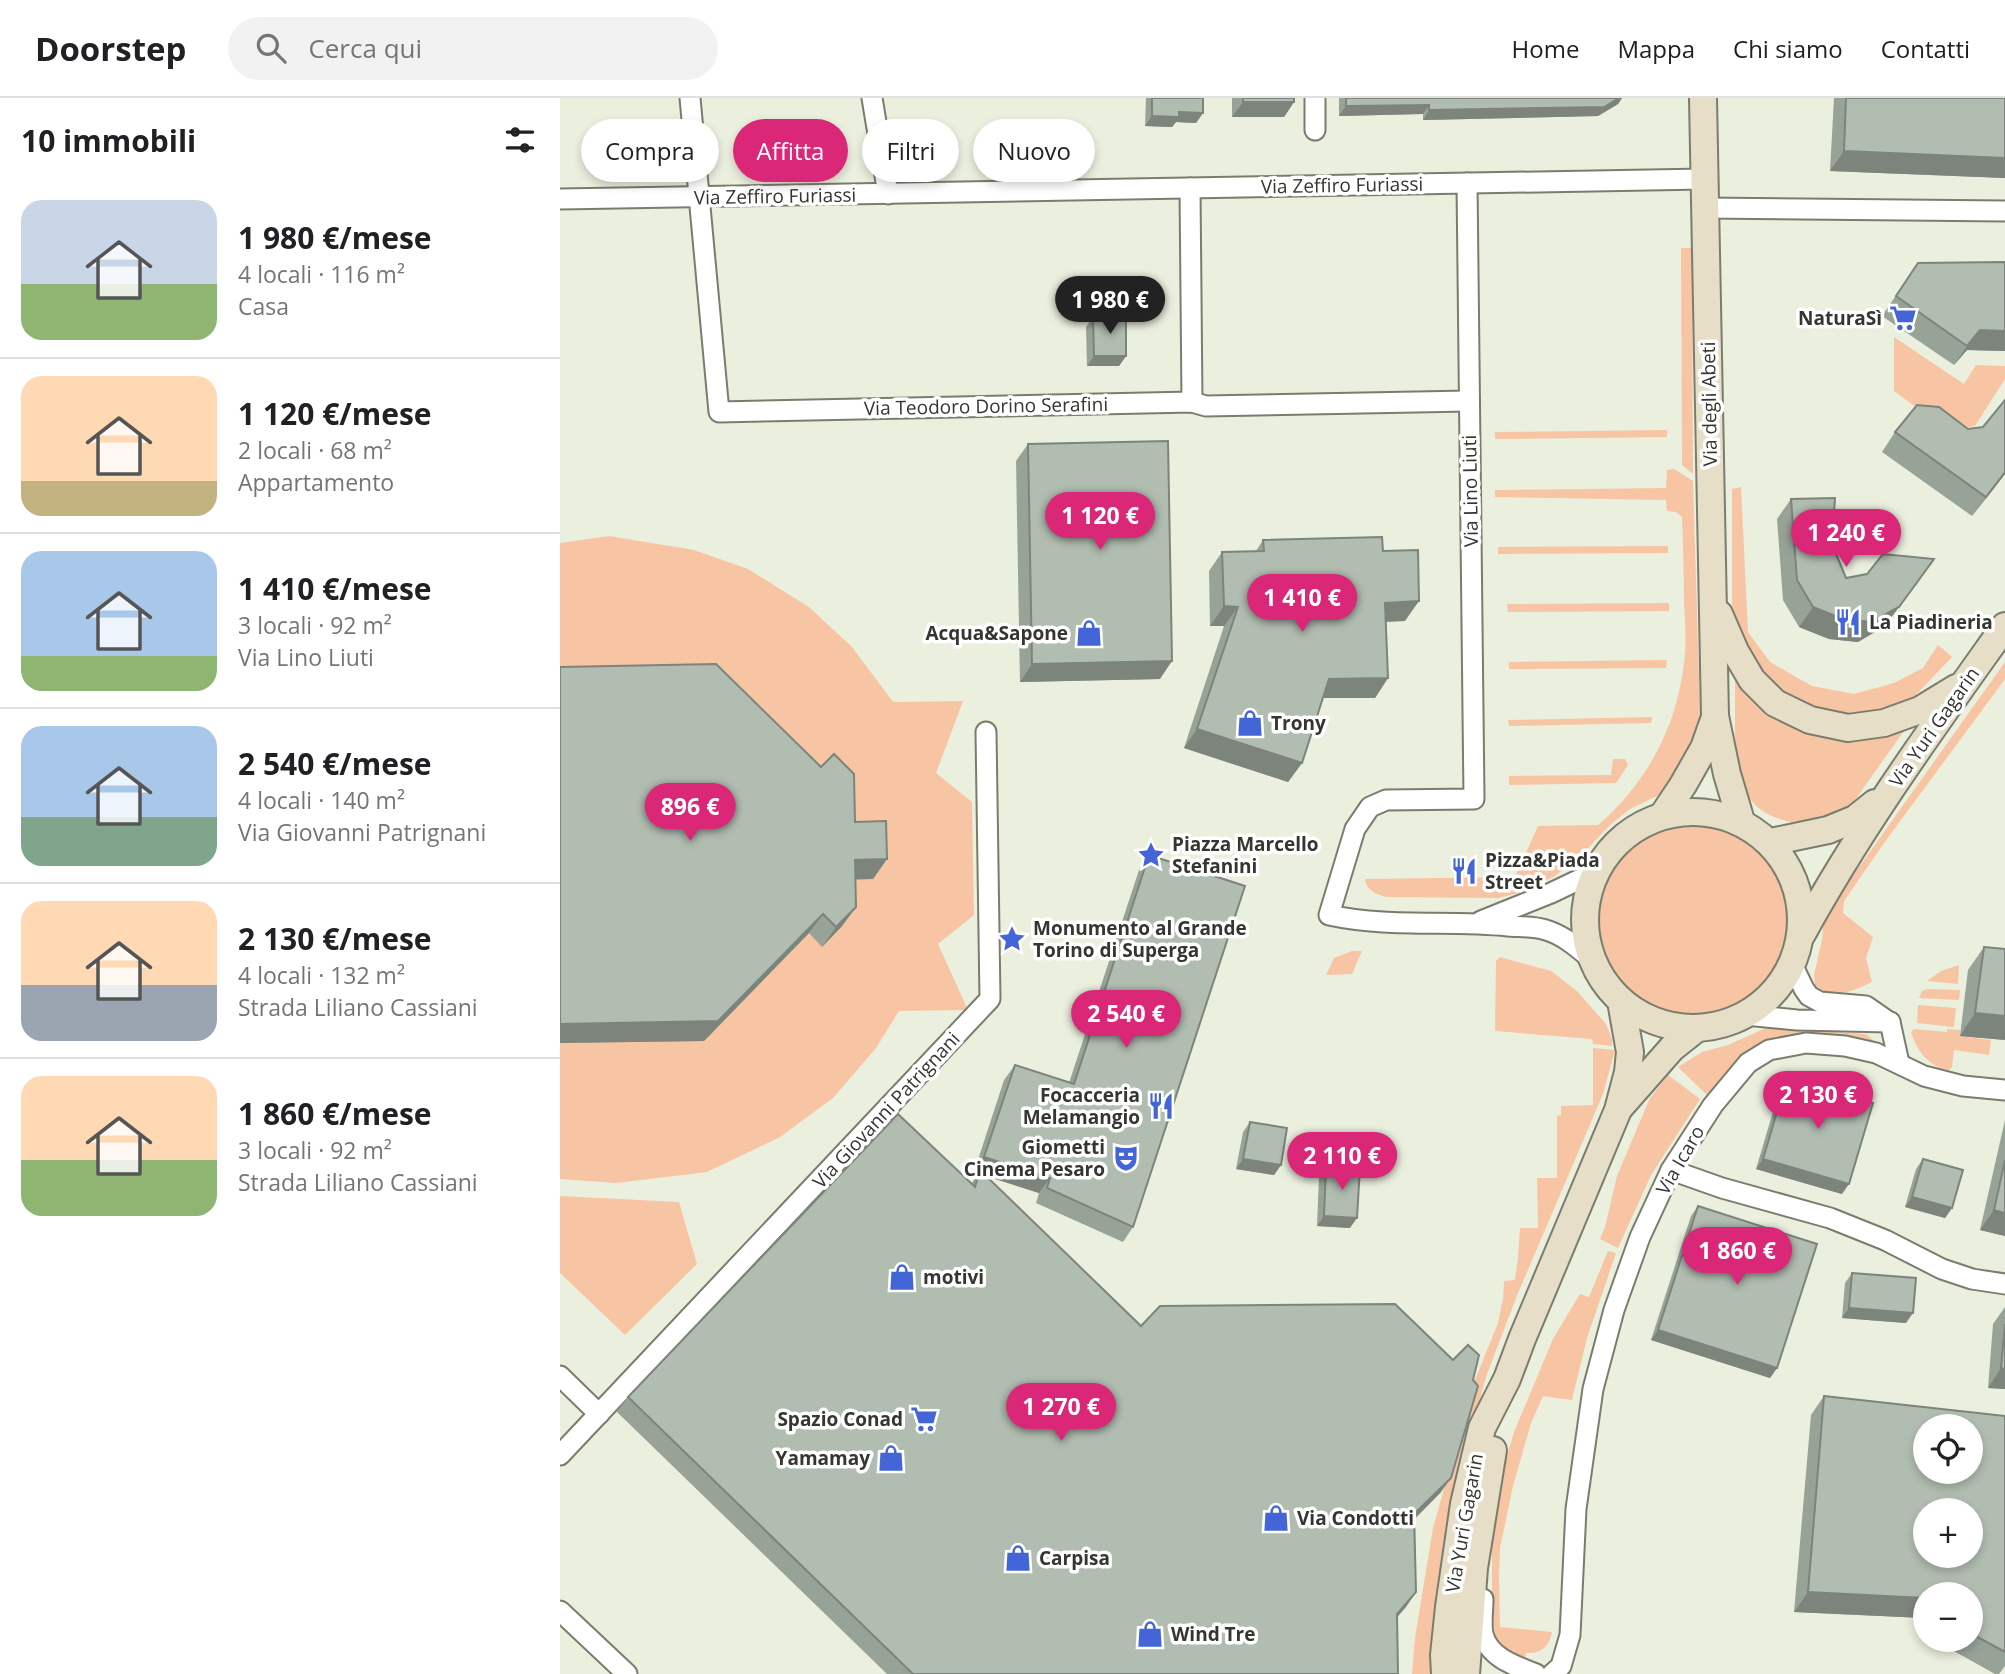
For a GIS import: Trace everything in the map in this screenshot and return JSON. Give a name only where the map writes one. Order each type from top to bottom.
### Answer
[{"type":"main road","name":"Via degli Abeti","points":[[1703,98],[1715,716],[1727,774],[1741,821]]},
{"type":"main road","name":"Via degli Abeti","points":[[1713,600],[1735,650],[1752,680],[1775,703],[1810,720],[1848,728],[1884,723],[1920,710],[1965,683]]},
{"type":"main road","name":"Via Yuri Gagarin","points":[[1801,936],[1801,902],[1791,870],[1771,842],[1741,821],[1716,812],[1689,810],[1663,815],[1636,827],[1612,846],[1595,872],[1586,900],[1585,929],[1591,959],[1604,982],[1621,1002],[1644,1017],[1669,1026],[1696,1029],[1722,1025],[1746,1015],[1765,1001],[1781,984],[1792,964],[1801,936],[1826,889],[1888,794],[2005,626]]},
{"type":"main road","name":"Via degli Abeti","points":[[1663,815],[1704,748],[1715,716]]},
{"type":"main road","name":"Via Yuri Gagarin","points":[[1771,842],[1828,830],[1855,819],[1888,794]]},
{"type":"main road","name":"Via Yuri Gagarin","points":[[1445,1674],[1444,1655],[1449,1607],[1464,1504],[1482,1428],[1507,1379],[1618,1110],[1630,1052],[1621,1002]]},
{"type":"main road","name":"Via Yuri Gagarin","points":[[1618,1110],[1672,1048],[1696,1029]]},
{"type":"main road","name":"Via Yuri Gagarin","points":[[1466,1674],[1474,1568],[1507,1379]]},
{"type":"street","points":[[690,98],[699,197]]},
{"type":"street","points":[[872,98],[888,194]]},
{"type":"street","points":[[1315,98],[1315,130]]},
{"type":"street","name":"Via Zeffiro Furiassi","points":[[560,199],[1704,179]]},
{"type":"street","name":"Via Lino Liuti","points":[[1467,183],[1474,799],[1386,800],[1370,807],[1355,829],[1329,915],[1383,923],[1476,923]]},
{"type":"street","points":[[1190,188],[1192,402]]},
{"type":"street","name":"Via Teodoro Dorino Serafini","points":[[699,197],[719,412],[1192,402],[1206,406],[1469,401]]},
{"type":"street","points":[[1705,208],[2005,211]]},
{"type":"street","name":"Via Giovanni Patrignani","points":[[560,1455],[990,999],[986,732]]},
{"type":"street","points":[[1476,923],[1552,893],[1595,872]]},
{"type":"street","points":[[1476,923],[1545,929],[1566,939],[1591,959]]},
{"type":"street","points":[[1792,964],[1810,996],[1820,1002],[1866,1006],[1890,1023],[1899,1063]]},
{"type":"street","points":[[1746,1015],[1797,1020],[1890,1023]]},
{"type":"street","name":"Via Icaro","points":[[1552,1674],[1561,1666],[1570,1635],[1576,1508],[1593,1389],[1614,1310],[1640,1237],[1671,1170],[1713,1105],[1748,1063],[1769,1050],[1806,1043],[1845,1046],[1876,1053],[1924,1076],[1963,1086],[2005,1090]]},
{"type":"street","points":[[1671,1170],[1721,1188],[1830,1218],[1885,1240],[1942,1269],[1972,1279],[2005,1284]]},
{"type":"street","points":[[560,1377],[598,1414]]},
{"type":"street","name":"Via Yuri Gagarin","points":[[1474,1568],[1483,1578],[1483,1635],[1493,1651],[1504,1661],[1536,1674]]},
{"type":"street","points":[[560,1611],[627,1674]]},
{"type":"shaded area","points":[[1681,248],[1692,248],[1693,474],[1682,465]]},
{"type":"shaded area","points":[[1894,337],[1964,384],[1976,365],[2005,366],[2005,379],[1975,426],[1949,431],[1894,391]]},
{"type":"shaded area","points":[[1667,430],[1667,437],[1495,439],[1495,432]]},
{"type":"shaded area","points":[[1674,469],[1693,481],[1700,710],[1698,736],[1688,759],[1663,793],[1630,809],[1610,825],[1578,859],[1553,877],[1523,892],[1498,898],[1386,897],[1372,891],[1365,879],[1515,877],[1538,826],[1598,825],[1631,791],[1645,772],[1667,731],[1684,663],[1686,633],[1682,517],[1676,512],[1667,511],[1666,500],[1495,497],[1495,490],[1666,488],[1667,470]]},
{"type":"shaded area","points":[[1741,487],[1748,632],[1770,662],[1812,686],[1854,694],[1894,683],[1923,668],[1938,645],[1952,657],[1911,700],[1854,716],[1799,705],[1778,693],[1746,655],[1732,617],[1732,489]]},
{"type":"shaded area","points":[[609,536],[694,550],[748,569],[809,607],[852,647],[893,702],[963,701],[936,773],[972,802],[974,915],[938,944],[968,1010],[899,1011],[876,1048],[833,1098],[780,1137],[707,1172],[616,1183],[560,1179],[560,543]]},
{"type":"shaded area","points":[[1668,546],[1668,553],[1498,554],[1498,547]]},
{"type":"shaded area","points":[[1669,603],[1669,611],[1508,612],[1507,604]]},
{"type":"shaded area","points":[[1667,660],[1666,668],[1509,669],[1509,662]]},
{"type":"shaded area","points":[[2005,662],[2005,679],[1844,901],[1843,913],[1873,937],[1866,958],[1872,982],[1843,993],[1822,990],[1815,985],[1814,975],[1824,919]]},
{"type":"shaded area","points":[[1735,668],[1774,711],[1911,721],[1855,800],[1839,811],[1814,822],[1786,821],[1758,807],[1742,785],[1735,743]]},
{"type":"shaded area","points":[[1652,717],[1651,723],[1509,726],[1508,720]]},
{"type":"shaded area","points":[[1613,759],[1625,759],[1628,765],[1616,783],[1509,785],[1509,776],[1611,775]]},
{"type":"shaded area","points":[[1693,825],[1729,832],[1760,853],[1781,884],[1788,920],[1781,956],[1760,987],[1729,1008],[1693,1015],[1657,1008],[1626,987],[1605,956],[1598,920],[1605,884],[1626,853],[1657,832]]},
{"type":"shaded area","points":[[1352,951],[1362,951],[1352,974],[1326,975],[1334,958]]},
{"type":"shaded area","points":[[1500,957],[1551,971],[1577,991],[1606,1024],[1612,1046],[1593,1044],[1592,1039],[1495,1031],[1496,961]]},
{"type":"shaded area","points":[[1959,965],[1958,984],[1927,981],[1941,971]]},
{"type":"shaded area","points":[[1960,990],[1959,1000],[1919,998],[1922,991]]},
{"type":"shaded area","points":[[1918,1005],[1956,1008],[1954,1027],[1917,1023]]},
{"type":"shaded area","points":[[1766,1028],[1866,1034],[1874,1041],[1795,1036],[1709,1097],[1678,1067],[1702,1052],[1728,1045]]},
{"type":"shaded area","points":[[1914,1029],[1947,1032],[1947,1029],[1960,1030],[1960,1036],[1991,1040],[1989,1055],[1954,1050],[1952,1067],[1949,1070],[1942,1069],[1930,1062],[1920,1051],[1911,1032]]},
{"type":"shaded area","points":[[1593,1048],[1615,1050],[1603,1094],[1516,1298],[1487,1374],[1462,1460],[1434,1674],[1412,1674],[1415,1638],[1433,1528],[1475,1380],[1498,1323],[1504,1281],[1515,1280],[1520,1228],[1538,1228],[1537,1178],[1557,1178],[1557,1116],[1561,1115],[1561,1106],[1593,1105]]},
{"type":"shaded area","points":[[1668,1075],[1700,1099],[1651,1175],[1618,1248],[1600,1239],[1617,1176],[1650,1098]]},
{"type":"shaded area","points":[[560,1196],[679,1202],[697,1264],[625,1335],[560,1273]]},
{"type":"shaded area","points":[[1608,1251],[1616,1253],[1587,1338],[1572,1400],[1543,1396],[1531,1423],[1513,1486],[1500,1548],[1500,1627],[1552,1632],[1546,1646],[1540,1651],[1526,1653],[1525,1660],[1506,1653],[1495,1635],[1492,1600],[1492,1508],[1514,1432],[1553,1339],[1580,1294],[1589,1297]]},
{"type":"building","points":[[1152,98],[1203,98],[1203,113],[1179,112],[1179,117],[1152,116]]},
{"type":"building","points":[[1243,98],[1294,98],[1294,102],[1243,102]]},
{"type":"building","points":[[1346,98],[1619,98],[1604,107],[1429,110],[1429,105],[1346,106]]},
{"type":"building","points":[[1846,98],[2005,98],[2005,158],[1844,151]]},
{"type":"building","points":[[2005,262],[2005,331],[1980,330],[1967,346],[1896,296],[1918,263]]},
{"type":"building","points":[[1126,316],[1126,356],[1094,356],[1093,317]]},
{"type":"building","points":[[2005,400],[2005,472],[1986,497],[1895,432],[1917,405],[1939,407],[1968,429],[1983,427]]},
{"type":"building","points":[[1168,441],[1172,661],[1032,664],[1028,444]]},
{"type":"building","points":[[1835,498],[1832,544],[1846,578],[1867,574],[1883,554],[1934,559],[1899,607],[1871,622],[1843,619],[1813,607],[1797,580],[1791,499]]},
{"type":"building","points":[[1382,537],[1383,551],[1418,550],[1419,601],[1385,603],[1388,678],[1329,679],[1302,763],[1197,729],[1238,607],[1224,606],[1222,552],[1264,551],[1263,540]]},
{"type":"building","points":[[716,664],[821,767],[834,754],[854,774],[855,822],[886,821],[887,859],[855,860],[856,907],[836,927],[823,914],[718,1021],[560,1024],[560,667]]},
{"type":"building","points":[[1149,855],[1245,886],[1133,1227],[1047,1188],[1050,1178],[984,1157],[1015,1065],[1074,1084]]},
{"type":"building","points":[[1984,947],[2005,949],[2005,1016],[1975,1013]]},
{"type":"building","points":[[1787,1078],[1873,1103],[1849,1184],[1763,1159]]},
{"type":"building","points":[[898,1114],[975,1187],[980,1170],[1141,1326],[1160,1306],[1395,1304],[1453,1360],[1468,1345],[1479,1355],[1473,1380],[1478,1386],[1451,1478],[1414,1514],[1416,1592],[1397,1614],[1398,1674],[913,1674],[628,1397]]},
{"type":"building","points":[[1250,1122],[1287,1128],[1281,1165],[1243,1159]]},
{"type":"building","points":[[1923,1159],[1963,1170],[1952,1208],[1912,1197]]},
{"type":"building","points":[[2005,1160],[2005,1213],[1994,1210]]},
{"type":"building","points":[[1326,1166],[1360,1167],[1357,1218],[1324,1216]]},
{"type":"building","points":[[1698,1206],[1817,1244],[1777,1368],[1658,1330]]},
{"type":"building","points":[[1852,1273],[1916,1278],[1913,1313],[1849,1308]]},
{"type":"building","points":[[2005,1324],[2005,1369],[2001,1368]]},
{"type":"building","points":[[1824,1396],[2005,1416],[2005,1652],[1983,1640],[1983,1582],[1913,1582],[1913,1597],[1808,1592]]},
{"type":"place","name":"NaturaSì","points":[[1903,318]]},
{"type":"place","name":"La Piadineria","points":[[1848,622]]},
{"type":"place","name":"Acqua&Sapone","points":[[1089,633]]},
{"type":"place","name":"Trony","points":[[1250,723]]},
{"type":"place","name":"Piazza Marcello Stefanini","points":[[1151,855]]},
{"type":"place","name":"Pizza&Piada Street","points":[[1464,871]]},
{"type":"place","name":"Monumento al Grande Torino di Superga","points":[[1012,939]]},
{"type":"place","name":"Focacceria Melamangio","points":[[1161,1106]]},
{"type":"place","name":"Giometti Cinema Pesaro","points":[[1126,1158]]},
{"type":"place","name":"motivi","points":[[902,1277]]},
{"type":"place","name":"Spazio Conad","points":[[924,1419]]},
{"type":"place","name":"Yamamay","points":[[891,1458]]},
{"type":"place","name":"Via Condotti","points":[[1276,1518]]},
{"type":"place","name":"Carpisa","points":[[1018,1558]]},
{"type":"place","name":"Wind Tre","points":[[1150,1634]]}]
